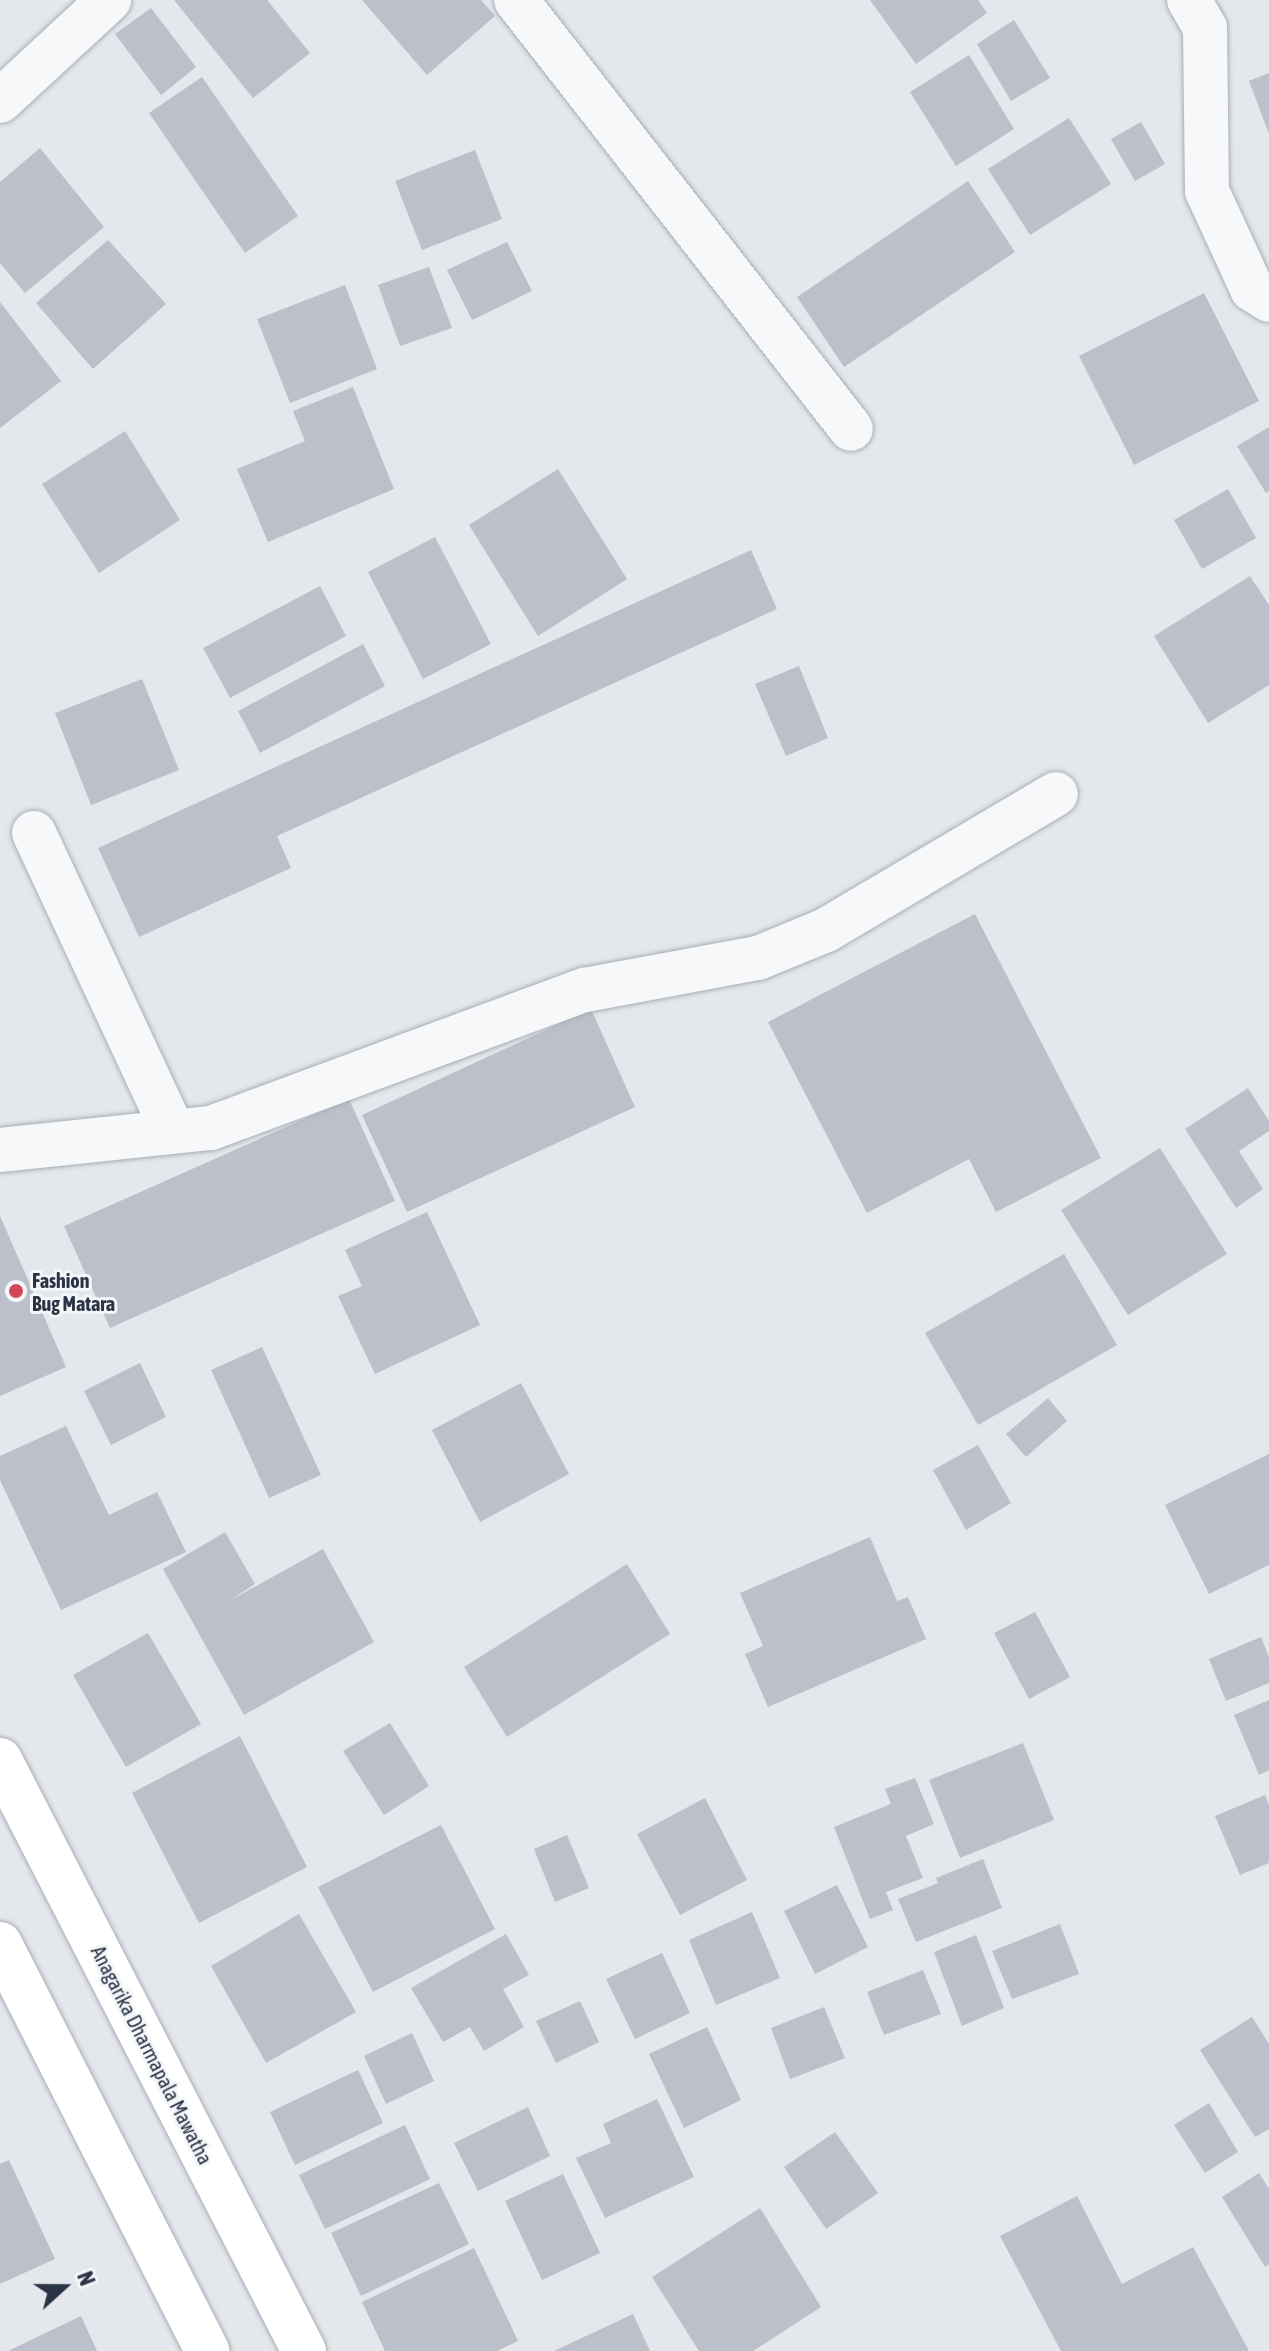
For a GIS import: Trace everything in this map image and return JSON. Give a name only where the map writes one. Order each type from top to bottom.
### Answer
[{"type":"highway","name":"Anagarika Dharmapala Mawatha","points":[[0,1760],[304,2351]]},
{"type":"highway","points":[[0,1944],[207,2351]]},
{"type":"street","points":[[0,101],[109,0]]},
{"type":"street","points":[[516,0],[851,429]]},
{"type":"street","points":[[1189,0],[1205,28],[1207,191],[1252,289],[1269,300]]},
{"type":"street","points":[[0,1150],[211,1128],[585,990],[758,958],[826,930],[1056,794]]},
{"type":"street","points":[[34,833],[173,1131]]},
{"type":"building","points":[[174,0],[267,0],[310,53],[253,98]]},
{"type":"building","points":[[362,0],[481,0],[495,16],[427,75]]},
{"type":"building","points":[[870,0],[978,0],[987,13],[916,64]]},
{"type":"building","points":[[151,8],[196,67],[161,95],[115,34]]},
{"type":"building","points":[[1014,20],[1050,78],[1011,101],[977,44]]},
{"type":"building","points":[[969,55],[1014,129],[956,166],[910,92]]},
{"type":"building","points":[[1269,73],[1269,134],[1249,81]]},
{"type":"building","points":[[202,77],[298,216],[245,253],[149,113]]},
{"type":"building","points":[[1069,118],[1111,184],[1030,235],[988,169]]},
{"type":"building","points":[[1141,122],[1165,164],[1135,181],[1111,139]]},
{"type":"building","points":[[40,148],[104,227],[25,293],[0,263],[0,182]]},
{"type":"building","points":[[475,150],[502,219],[422,250],[395,181]]},
{"type":"building","points":[[968,181],[1015,252],[844,367],[797,297]]},
{"type":"building","points":[[108,240],[166,304],[93,369],[36,303]]},
{"type":"building","points":[[507,242],[532,291],[472,320],[447,270]]},
{"type":"building","points":[[429,267],[452,328],[400,346],[378,285]]},
{"type":"building","points":[[345,285],[377,369],[290,403],[257,319]]},
{"type":"building","points":[[1204,293],[1259,401],[1134,465],[1079,356]]},
{"type":"building","points":[[0,302],[61,381],[0,428]]},
{"type":"building","points":[[353,387],[394,489],[268,542],[237,469],[305,441],[293,411]]},
{"type":"building","points":[[1269,427],[1269,491],[1266,493],[1237,446]]},
{"type":"building","points":[[125,431],[180,520],[99,573],[42,484]]},
{"type":"building","points":[[558,469],[627,579],[538,636],[469,525]]},
{"type":"building","points":[[1228,489],[1256,538],[1202,569],[1174,520]]},
{"type":"building","points":[[435,537],[491,644],[423,679],[368,572]]},
{"type":"building","points":[[751,550],[777,609],[277,836],[291,868],[139,937],[98,848]]},
{"type":"building","points":[[1250,576],[1269,605],[1269,685],[1208,723],[1154,636]]},
{"type":"building","points":[[320,586],[346,636],[230,698],[203,648]]},
{"type":"building","points":[[363,644],[385,686],[260,753],[238,711]]},
{"type":"building","points":[[799,666],[828,738],[786,756],[755,684]]},
{"type":"building","points":[[142,679],[179,770],[91,805],[55,713]]},
{"type":"building","points":[[975,914],[1101,1158],[996,1212],[969,1159],[867,1213],[768,1022]]},
{"type":"building","points":[[591,1009],[635,1107],[407,1212],[362,1115]]},
{"type":"building","points":[[1248,1088],[1269,1121],[1269,1131],[1239,1151],[1263,1189],[1236,1208],[1185,1129]]},
{"type":"building","points":[[349,1099],[395,1201],[110,1328],[64,1226]]},
{"type":"building","points":[[1160,1148],[1227,1254],[1128,1315],[1061,1210]]},
{"type":"building","points":[[427,1212],[480,1325],[375,1374],[338,1296],[362,1286],[345,1250]]},
{"type":"building","name":"Fashion Bug Matara","points":[[0,1216],[66,1367],[0,1396]]},
{"type":"building","points":[[1064,1254],[1117,1345],[978,1425],[925,1333]]},
{"type":"building","points":[[262,1347],[321,1475],[269,1498],[211,1370]]},
{"type":"building","points":[[140,1363],[166,1417],[111,1445],[84,1391]]},
{"type":"building","points":[[521,1383],[569,1474],[480,1522],[432,1430]]},
{"type":"building","points":[[1048,1398],[1067,1421],[1026,1457],[1006,1434]]},
{"type":"building","points":[[66,1426],[109,1515],[157,1492],[186,1552],[61,1610],[0,1480],[0,1456]]},
{"type":"building","points":[[978,1445],[1011,1503],[966,1530],[933,1470]]},
{"type":"building","points":[[1269,1454],[1269,1565],[1209,1594],[1165,1505]]},
{"type":"building","points":[[225,1532],[255,1584],[229,1601],[323,1549],[374,1642],[244,1715],[163,1569]]},
{"type":"building","points":[[870,1537],[897,1601],[908,1597],[926,1639],[768,1707],[745,1654],[763,1646],[740,1593]]},
{"type":"building","points":[[627,1564],[670,1634],[507,1737],[464,1667]]},
{"type":"building","points":[[1035,1612],[1070,1677],[1029,1699],[994,1633]]},
{"type":"building","points":[[148,1633],[201,1724],[126,1767],[73,1675]]},
{"type":"building","points":[[1261,1637],[1269,1657],[1269,1683],[1226,1701],[1209,1659]]},
{"type":"building","points":[[1269,1700],[1269,1770],[1259,1775],[1234,1715]]},
{"type":"building","points":[[390,1723],[429,1786],[384,1815],[343,1751]]},
{"type":"building","points":[[240,1736],[307,1867],[199,1923],[132,1793]]},
{"type":"building","points":[[1023,1743],[1054,1820],[960,1858],[929,1780]]},
{"type":"building","points":[[915,1778],[934,1824],[906,1836],[923,1878],[886,1892],[893,1910],[870,1919],[834,1827],[891,1804],[885,1789]]},
{"type":"building","points":[[1265,1795],[1269,1805],[1269,1863],[1240,1875],[1215,1816]]},
{"type":"building","points":[[705,1798],[747,1880],[680,1915],[637,1834]]},
{"type":"building","points":[[441,1825],[495,1929],[373,1992],[318,1887]]},
{"type":"building","points":[[567,1835],[589,1888],[555,1902],[534,1849]]},
{"type":"building","points":[[983,1859],[1002,1908],[916,1942],[898,1899],[938,1883],[936,1878]]},
{"type":"building","points":[[837,1885],[868,1947],[815,1974],[784,1911]]},
{"type":"building","points":[[752,1912],[780,1978],[716,2005],[689,1940]]},
{"type":"building","points":[[299,1914],[356,2012],[266,2063],[211,1966]]},
{"type":"building","points":[[1060,1924],[1079,1974],[1012,1999],[992,1951]]},
{"type":"building","points":[[506,1934],[529,1975],[503,1989],[524,2027],[484,2051],[470,2027],[443,2042],[411,1988]]},
{"type":"building","points":[[976,1935],[1004,2008],[962,2026],[934,1952]]},
{"type":"building","points":[[662,1953],[690,2013],[635,2039],[606,1979]]},
{"type":"building","points":[[923,1970],[941,2014],[884,2035],[867,1992]]},
{"type":"building","points":[[580,2001],[599,2042],[556,2063],[536,2021]]},
{"type":"building","points":[[824,2007],[845,2058],[790,2079],[771,2028]]},
{"type":"building","points":[[1252,2017],[1269,2044],[1269,2129],[1255,2137],[1200,2050]]},
{"type":"building","points":[[707,2027],[741,2100],[684,2128],[649,2054]]},
{"type":"building","points":[[412,2033],[434,2081],[386,2104],[364,2056]]},
{"type":"building","points":[[358,2070],[383,2123],[295,2165],[270,2112]]},
{"type":"building","points":[[657,2099],[694,2177],[605,2218],[576,2158],[611,2143],[603,2124]]},
{"type":"building","points":[[1209,2103],[1238,2152],[1205,2173],[1174,2125]]},
{"type":"building","points":[[528,2107],[550,2156],[478,2191],[454,2143]]},
{"type":"building","points":[[405,2125],[430,2179],[325,2229],[299,2175]]},
{"type":"building","points":[[835,2132],[878,2193],[826,2229],[784,2167]]},
{"type":"building","points":[[9,2160],[55,2259],[0,2284],[0,2164]]},
{"type":"building","points":[[1259,2173],[1269,2189],[1269,2264],[1265,2267],[1222,2197]]},
{"type":"building","points":[[563,2174],[600,2253],[542,2280],[505,2201]]},
{"type":"building","points":[[439,2183],[469,2244],[361,2296],[331,2233]]},
{"type":"building","points":[[1077,2196],[1122,2284],[1193,2247],[1249,2351],[1061,2351],[1000,2236]]},
{"type":"building","points":[[760,2208],[821,2307],[753,2351],[699,2351],[652,2277]]},
{"type":"building","points":[[474,2248],[518,2341],[497,2351],[385,2351],[362,2302]]},
{"type":"building","points":[[633,2314],[650,2351],[554,2351]]},
{"type":"building","points":[[81,2316],[97,2351],[8,2351]]},
{"type":"place","name":"Fashion Bug Matara","points":[[16,1291]]}]
